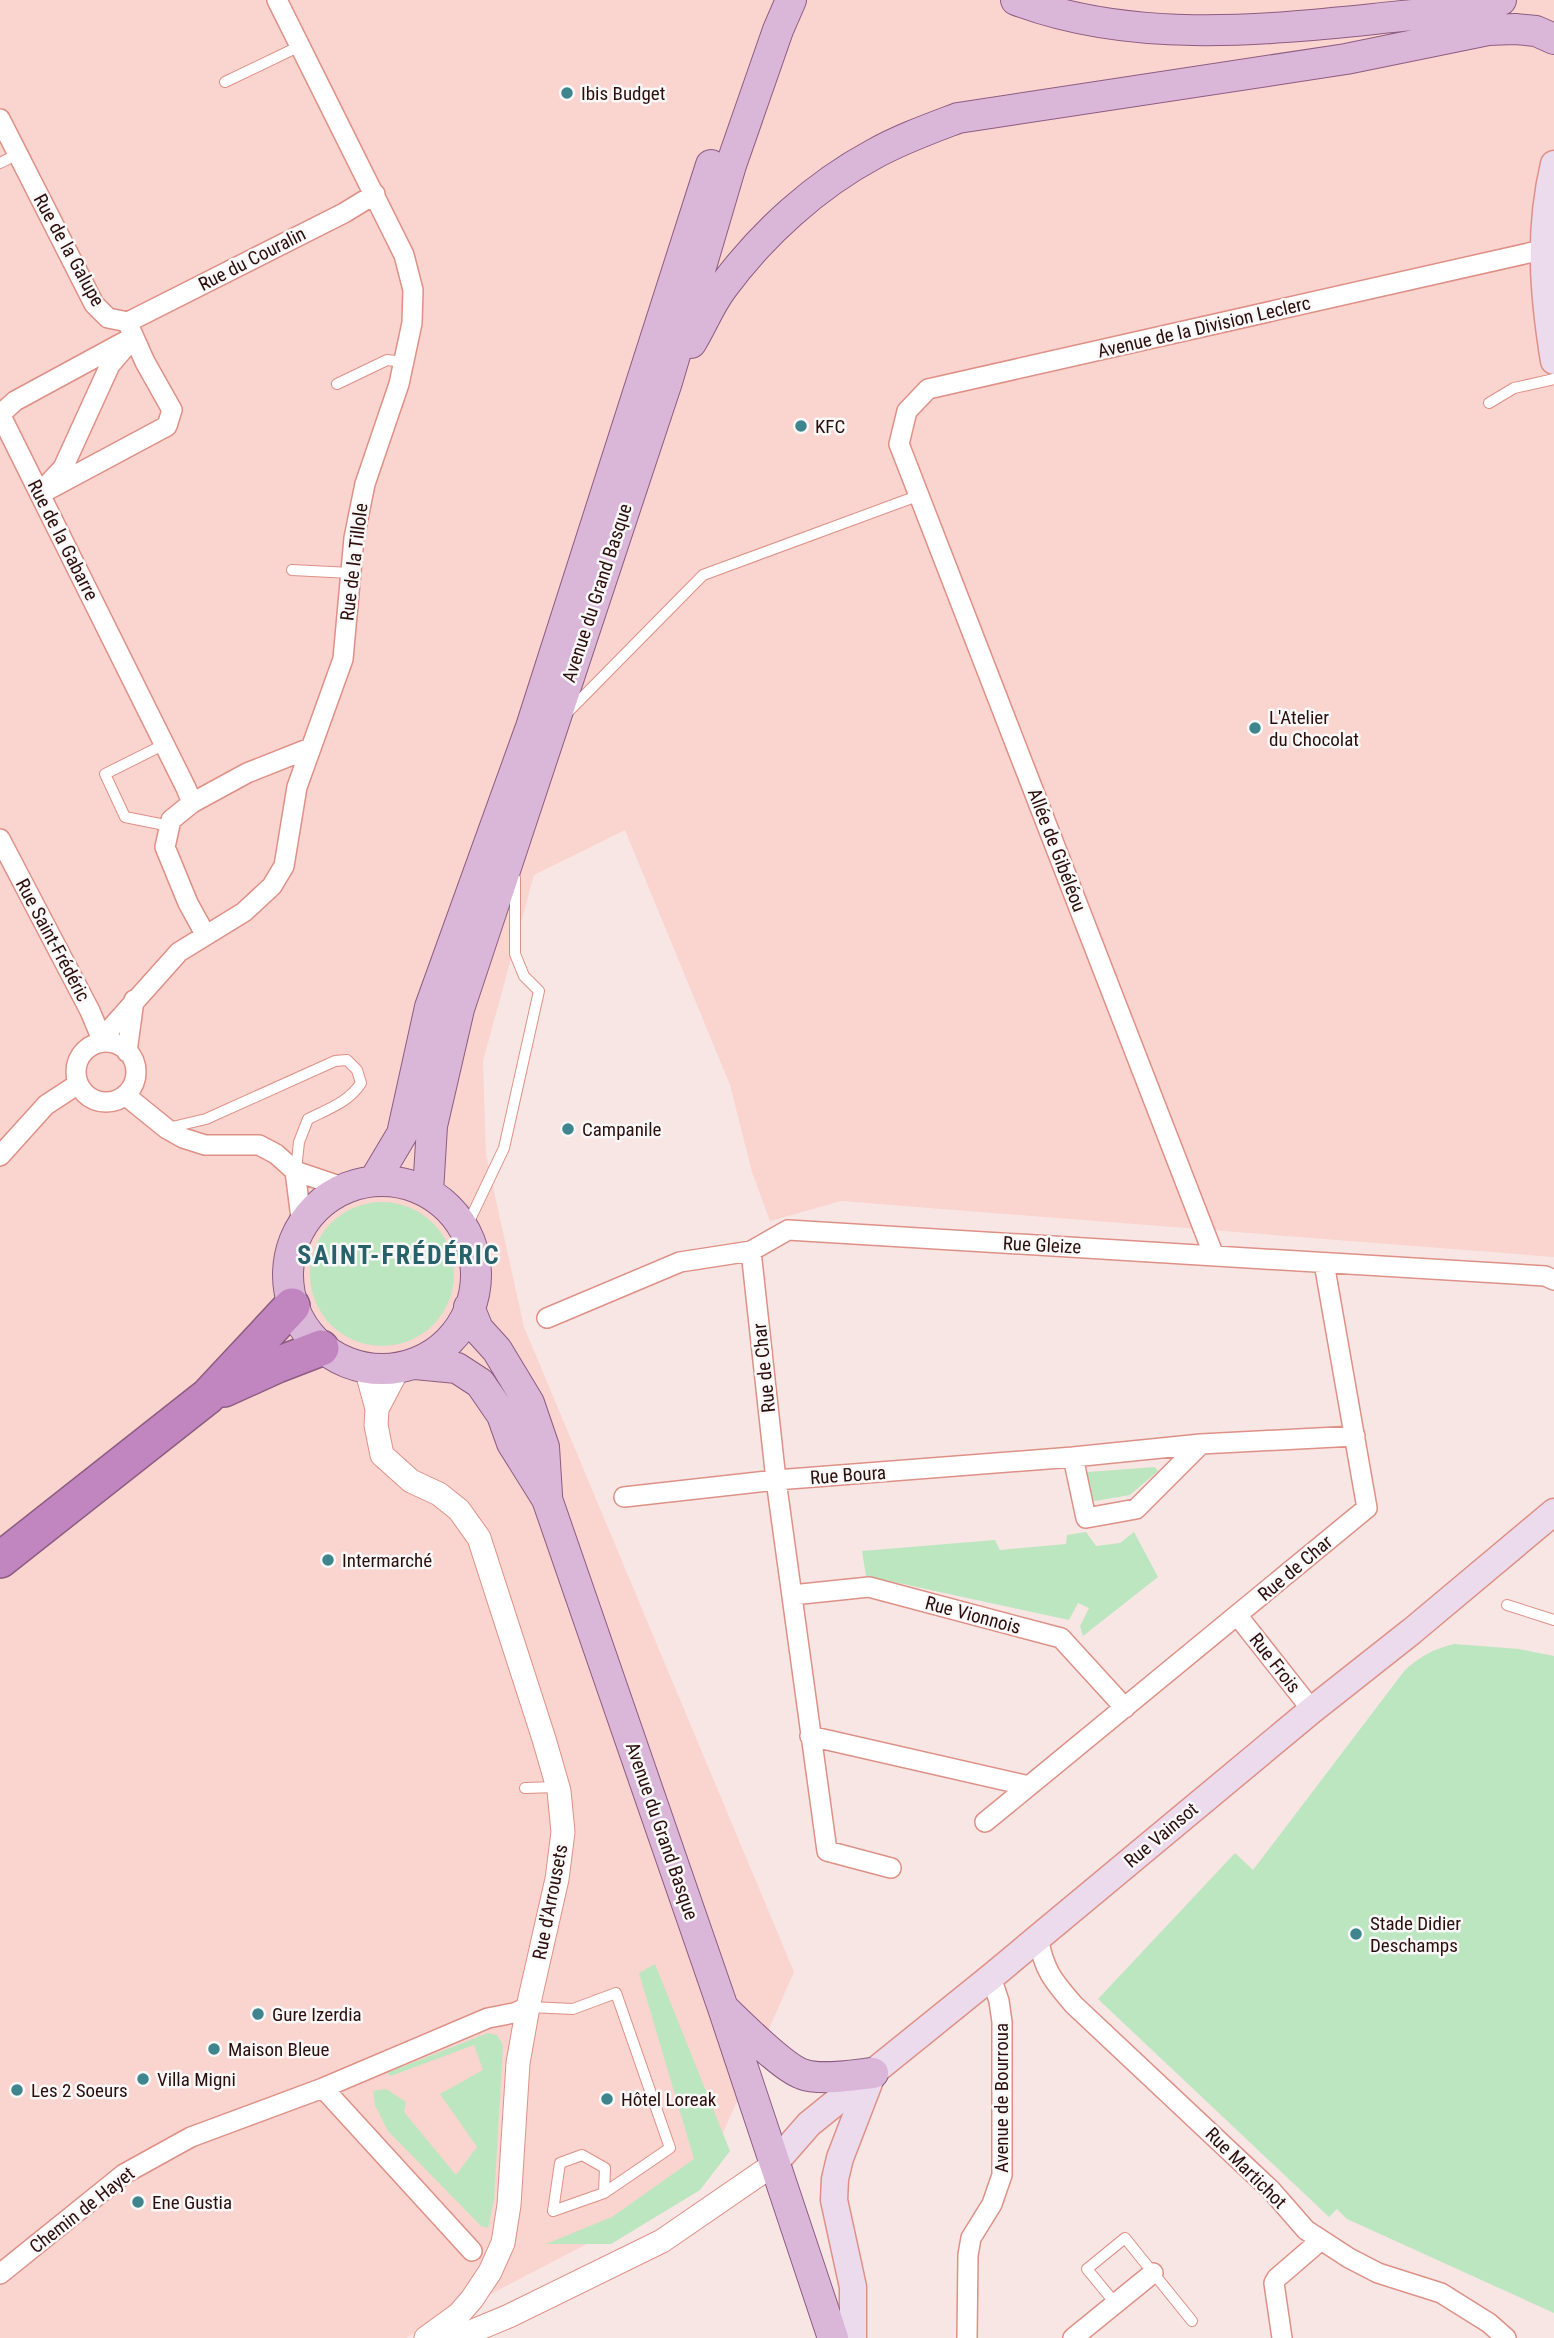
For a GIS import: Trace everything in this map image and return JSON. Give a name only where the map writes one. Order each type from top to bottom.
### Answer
[{"type":"highway","points":[[0,1560],[208,1396],[292,1306]]},
{"type":"highway","points":[[208,1396],[321,1348]]},
{"type":"highway","points":[[0,1544],[75,1499]]},
{"type":"main road","name":"Avenue du Grand Basque","points":[[374,1181],[402,1134],[430,1007],[531,727],[700,197],[770,0]]},
{"type":"main road","name":"Avenue du Grand Basque","points":[[428,1192],[432,1126],[459,1009],[667,382],[732,165],[778,30],[791,0]]},
{"type":"main road","points":[[1016,0],[1050,13],[1103,22],[1202,29],[1316,25],[1414,15],[1500,0]]},
{"type":"main road","points":[[1307,65],[1325,47],[1323,36],[1316,25]]},
{"type":"main road","points":[[1284,27],[1277,44],[1282,58],[1307,65]]},
{"type":"main road","points":[[667,382],[722,289],[758,246],[793,211],[872,154],[913,135],[957,118],[1307,65],[1488,30],[1536,31],[1554,39]]},
{"type":"main road","points":[[1554,164],[1542,250],[1554,361]]},
{"type":"main road","points":[[374,1181],[393,1181],[428,1192],[451,1211],[464,1230],[476,1265],[474,1295],[460,1327],[443,1348],[407,1365],[366,1368],[342,1361],[321,1348],[304,1329],[292,1306],[287,1279],[291,1251],[302,1226],[320,1204],[345,1188],[374,1181]]},
{"type":"main road","name":"Avenue du Grand Basque","points":[[469,1307],[478,1329],[497,1350],[528,1403],[544,1447],[547,1499]]},
{"type":"main road","name":"Avenue du Grand Basque","points":[[407,1365],[457,1368],[480,1383],[502,1415],[512,1443],[547,1499],[723,2008],[833,2338]]},
{"type":"main road","name":"Rue Vainsot","points":[[774,2164],[810,2124],[1554,1512]]},
{"type":"main road","points":[[723,2008],[785,2064],[803,2075],[873,2073],[840,2158],[835,2179],[834,2200],[853,2287],[853,2338]]},
{"type":"street","name":"Rue de la Tillole","points":[[105,1042],[111,1028],[134,1000],[179,952],[244,912],[272,886],[284,866],[297,787],[343,659],[354,538],[365,484],[399,384],[412,323],[413,290],[404,256],[277,0]]},
{"type":"street","name":"Rue de la Galupe","points":[[0,119],[94,304],[108,318],[131,329]]},
{"type":"street","name":"Rue du Couralin","points":[[131,329],[375,194]]},
{"type":"street","name":"Avenue de la Division Leclerc","points":[[899,444],[908,411],[928,389],[1542,250]]},
{"type":"street","points":[[40,494],[167,426],[172,410],[131,329]]},
{"type":"street","points":[[40,494],[63,468],[110,365],[131,329]]},
{"type":"street","name":"Rue de la Gabarre","points":[[131,329],[15,401],[3,412],[2,418],[192,803]]},
{"type":"street","name":"Allée de Gibéléou","points":[[899,444],[1214,1256]]},
{"type":"street","points":[[205,934],[188,903],[165,847],[171,820],[192,803],[247,773],[310,748]]},
{"type":"street","name":"Rue Saint-Frédéric","points":[[0,839],[105,1042]]},
{"type":"street","points":[[127,1052],[134,1000]]},
{"type":"street","points":[[105,1042],[114,1043],[127,1052],[135,1069],[131,1088],[125,1095],[117,1100],[99,1101],[83,1092],[76,1073],[77,1062],[83,1052],[92,1045],[105,1042]]},
{"type":"street","points":[[0,1156],[46,1105],[78,1084]]},
{"type":"street","points":[[125,1095],[167,1129],[184,1138],[205,1145],[259,1145],[276,1154],[295,1171],[345,1188]]},
{"type":"street","points":[[295,1171],[302,1226]]},
{"type":"street","name":"Rue Gleize","points":[[547,1318],[680,1262],[751,1251],[788,1230],[1545,1276],[1554,1280]]},
{"type":"street","name":"Rue de Char","points":[[751,1251],[776,1480],[827,1851],[891,1868]]},
{"type":"street","name":"Rue de Char","points":[[985,1822],[1367,1508],[1324,1263]]},
{"type":"street","points":[[377,1409],[407,1365]]},
{"type":"street","name":"Rue d'Arrousets","points":[[366,1368],[377,1409],[376,1425],[382,1455],[411,1481],[439,1494],[460,1510],[479,1538],[558,1787],[563,1832],[557,1879],[518,2063],[509,2205],[503,2243],[463,2328]]},
{"type":"street","name":"Rue Boura","points":[[624,1497],[776,1480],[1073,1457],[1201,1444],[1355,1436]]},
{"type":"street","points":[[1073,1457],[1086,1518],[1136,1509],[1201,1444]]},
{"type":"street","name":"Rue Vionnois","points":[[792,1595],[869,1587],[1061,1638],[1125,1708]]},
{"type":"street","name":"Rue Frois","points":[[1237,1615],[1312,1710]]},
{"type":"street","points":[[810,1735],[1029,1786]]},
{"type":"street","name":"Rue Martichot","points":[[1038,1937],[1042,1961],[1047,1971],[1074,2005],[1271,2190],[1306,2230],[1349,2259],[1378,2273],[1441,2292],[1489,2323],[1506,2338]]},
{"type":"street","name":"Avenue de Bourroua","points":[[967,2338],[968,2255],[971,2238],[992,2204],[1002,2175],[1002,2022],[992,1977]]},
{"type":"street","name":"Chemin de Hayet","points":[[0,2274],[124,2174],[191,2137],[323,2088],[488,2018],[528,2007]]},
{"type":"street","points":[[323,2088],[472,2251]]},
{"type":"street","name":"Rue d'Arrousets","points":[[426,2338],[463,2328],[662,2241],[774,2164]]},
{"type":"street","points":[[1282,2338],[1276,2278],[1321,2240]]},
{"type":"street","points":[[1073,2338],[1153,2273]]},
{"type":"lane","points":[[225,82],[300,46]]},
{"type":"lane","points":[[0,163],[18,154]]},
{"type":"lane","points":[[337,384],[387,360],[404,362]]},
{"type":"lane","points":[[1489,403],[1514,388],[1554,379]]},
{"type":"lane","points":[[552,728],[704,575],[920,495]]},
{"type":"lane","points":[[292,570],[351,573]]},
{"type":"lane","points":[[164,744],[105,774],[125,817],[170,826]]},
{"type":"lane","points":[[464,1230],[504,1149],[540,990],[524,976],[515,954],[516,837]]},
{"type":"lane","points":[[167,1129],[206,1119],[334,1061],[347,1060],[357,1070],[361,1083],[346,1100],[308,1119],[299,1142],[295,1171]]},
{"type":"lane","points":[[1507,1605],[1554,1620]]},
{"type":"lane","points":[[525,1788],[558,1787]]},
{"type":"lane","points":[[528,2007],[573,2009],[616,1993],[670,2148],[604,2193],[553,2211],[560,2163],[582,2155],[605,2168],[604,2193]]},
{"type":"lane","points":[[1115,2303],[1087,2269],[1125,2238],[1192,2321]]},
{"type":"shaded area","points":[[0,0],[1554,0],[1554,1257],[841,1201],[770,1221],[752,1172],[730,1085],[625,830],[534,875],[483,1061],[486,1155],[524,1327],[794,1972],[700,2185],[406,2338],[0,2338]]},
{"type":"green space","points":[[382,1202],[410,1207],[433,1223],[449,1246],[454,1274],[449,1302],[433,1325],[410,1341],[382,1346],[354,1341],[331,1325],[315,1302],[310,1274],[315,1246],[331,1223],[354,1207]]},
{"type":"green space","points":[[1155,1467],[1158,1471],[1130,1495],[1095,1501],[1091,1499],[1088,1472]]},
{"type":"green space","points":[[1086,1532],[1096,1546],[1120,1543],[1134,1532],[1158,1577],[1083,1636],[1080,1626],[1089,1608],[1078,1603],[1069,1620],[866,1576],[862,1551],[995,1540],[1000,1550],[1066,1544],[1067,1535]]},
{"type":"green space","name":"Stade Didier Deschamps","points":[[1454,1644],[1519,1649],[1554,1656],[1554,2313],[1347,2219],[1337,2209],[1329,2217],[1098,1999],[1235,1853],[1253,1870],[1405,1670],[1428,1654]]},
{"type":"green space","points":[[655,1964],[730,2151],[700,2190],[611,2244],[546,2244],[612,2217],[694,2159],[639,1973]]},
{"type":"green space","points":[[488,2033],[497,2035],[503,2045],[494,2200],[488,2228],[481,2226],[388,2131],[375,2105],[373,2091],[386,2089],[406,2102],[404,2112],[456,2175],[477,2147],[440,2094],[483,2070],[474,2045],[391,2076],[386,2073]]},
{"type":"place","name":"Ibis Budget","points":[[567,93]]},
{"type":"place","name":"KFC","points":[[801,426]]},
{"type":"place","name":"L'Atelier du Chocolat","points":[[1255,728]]},
{"type":"place","name":"Campanile","points":[[568,1129]]},
{"type":"place","name":"Intermarché","points":[[328,1560]]},
{"type":"place","name":"Stade Didier Deschamps","points":[[1356,1934]]},
{"type":"place","name":"Gure Izerdia","points":[[258,2014]]},
{"type":"place","name":"Maison Bleue","points":[[214,2049]]},
{"type":"place","name":"Villa Migni","points":[[143,2079]]},
{"type":"place","name":"Les 2 Soeurs","points":[[17,2090]]},
{"type":"place","name":"Hôtel Loreak","points":[[607,2099]]},
{"type":"place","name":"Ene Gustia","points":[[138,2202]]},
{"type":"district","name":"SAINT-FRÉDÉRIC","points":[[399,1255]]}]
